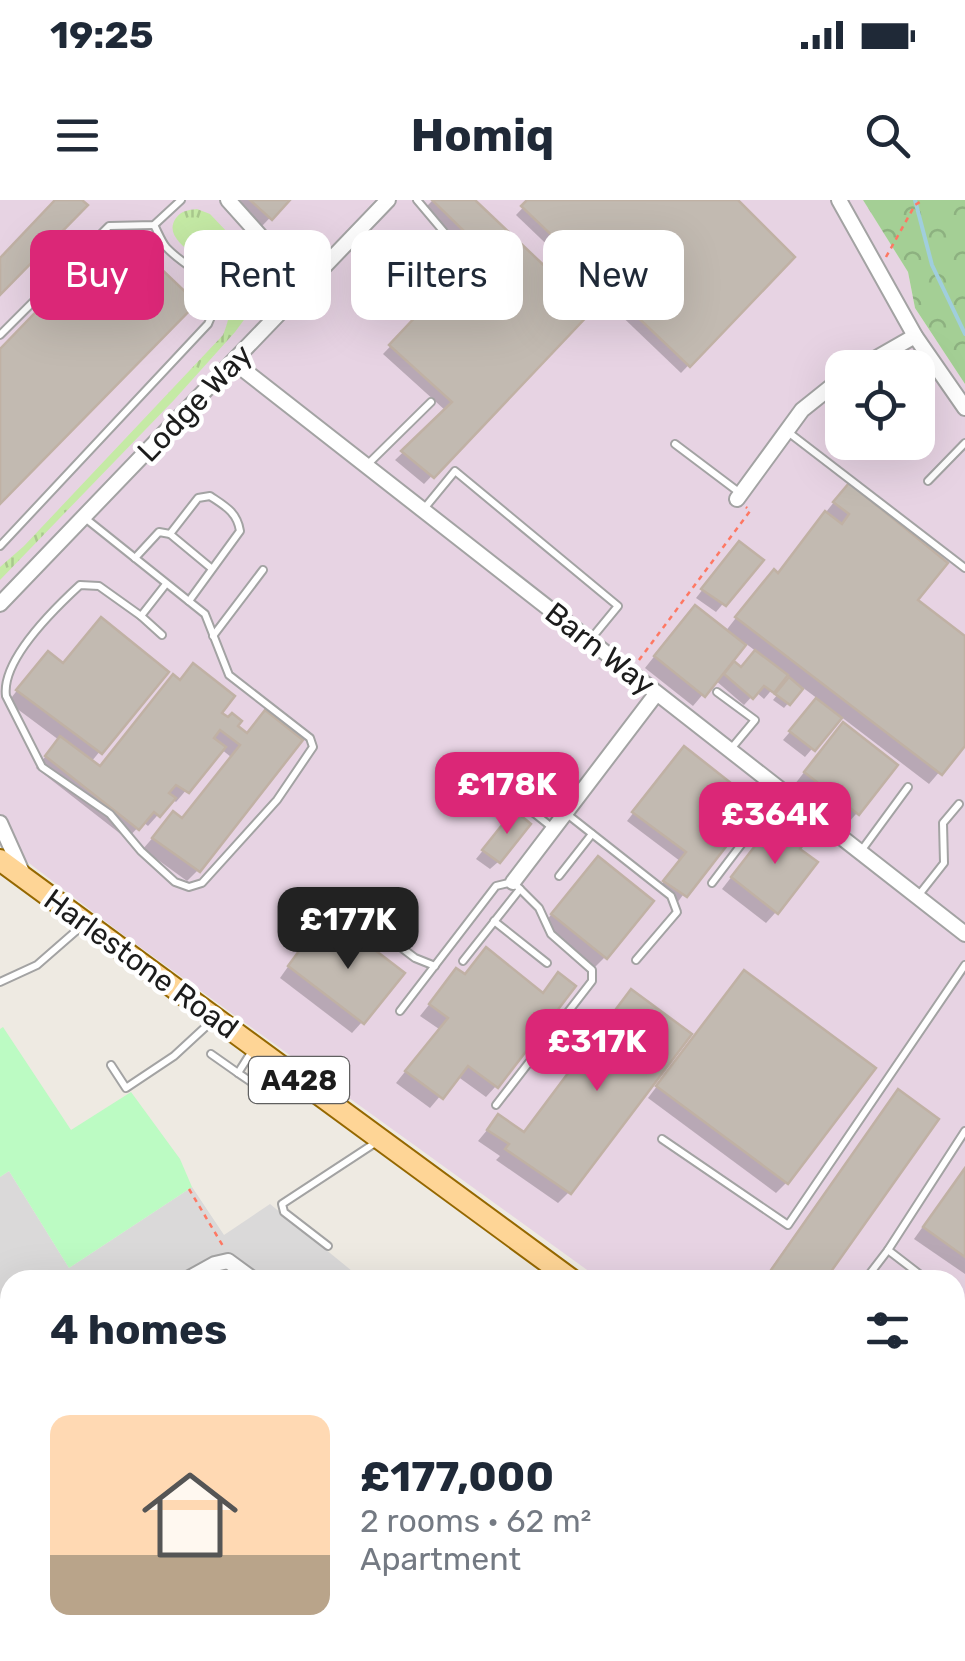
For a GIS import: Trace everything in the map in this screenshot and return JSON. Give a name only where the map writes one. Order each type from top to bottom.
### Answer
[{"type":"main road","name":"Harlestone Road","points":[[0,860],[558,1270]]},
{"type":"street","points":[[228,200],[255,230]]},
{"type":"street","name":"Lodge Way","points":[[331,258],[388,200]]},
{"type":"street","points":[[838,200],[915,336],[965,408]]},
{"type":"street","name":"Lodge Way","points":[[0,604],[274,320]]},
{"type":"street","points":[[891,350],[915,336]]},
{"type":"street","name":"Barn Way","points":[[235,363],[965,934]]},
{"type":"street","points":[[739,496],[802,410],[825,392]]},
{"type":"street","points":[[516,886],[656,694]]},
{"type":"street","points":[[0,822],[26,880]]},
{"type":"street","points":[[204,1270],[228,1262],[240,1270]]},
{"type":"lane","points":[[0,334],[109,226],[154,226],[181,200]]},
{"type":"lane","points":[[418,200],[442,230]]},
{"type":"lane","points":[[0,546],[208,324],[213,314],[208,282],[165,246],[154,226]]},
{"type":"lane","points":[[366,466],[431,402]]},
{"type":"lane","points":[[787,431],[965,568]]},
{"type":"lane","points":[[928,481],[965,443]]},
{"type":"lane","points":[[675,444],[739,496]]},
{"type":"lane","points":[[423,510],[454,472],[618,606],[589,641]]},
{"type":"lane","points":[[170,534],[198,498],[210,496],[238,518],[240,531],[232,547],[190,601]]},
{"type":"lane","points":[[84,517],[205,614],[229,675],[310,738],[314,747],[264,814],[202,882],[188,887],[175,882],[141,851],[110,814],[42,767],[6,696],[5,685],[22,652],[45,620],[80,585],[99,586],[162,636]]},
{"type":"lane","points":[[135,558],[158,532],[170,534],[212,568]]},
{"type":"lane","points":[[212,637],[263,570]]},
{"type":"lane","points":[[140,616],[166,584]]},
{"type":"lane","points":[[717,692],[754,720],[730,750]]},
{"type":"lane","points":[[498,760],[510,794],[555,830]]},
{"type":"lane","points":[[860,852],[908,788]]},
{"type":"lane","points":[[712,882],[782,791]]},
{"type":"lane","points":[[917,897],[944,863],[943,823],[959,804]]},
{"type":"lane","points":[[567,814],[671,896],[677,912],[636,960]]},
{"type":"lane","points":[[559,876],[592,834]]},
{"type":"lane","points":[[400,1012],[496,886],[516,886],[539,908],[551,934],[592,970],[592,981],[496,1106]]},
{"type":"lane","points":[[464,961],[516,886]]},
{"type":"lane","points":[[352,910],[415,958],[435,966]]},
{"type":"lane","points":[[494,922],[547,963]]},
{"type":"lane","points":[[0,982],[37,965],[85,924]]},
{"type":"lane","points":[[662,1139],[788,1225],[965,965]]},
{"type":"lane","points":[[112,1065],[126,1088],[174,1056],[214,1019]]},
{"type":"lane","points":[[238,1073],[254,1048]]},
{"type":"lane","points":[[211,1054],[260,1088]]},
{"type":"lane","points":[[872,1270],[965,1131]]},
{"type":"lane","points":[[328,1246],[284,1212],[282,1204],[380,1140]]},
{"type":"lane","points":[[888,1250],[914,1270]]},
{"type":"path","points":[[880,272],[915,205],[923,200]]},
{"type":"path","points":[[629,672],[750,511],[739,496]]},
{"type":"path","points":[[189,1189],[220,1237],[228,1262]]},
{"type":"shaded area","points":[[0,200],[863,200],[908,272],[915,308],[965,384],[965,1270],[587,1270],[122,934],[0,841]]},
{"type":"shaded area","points":[[9,1171],[69,1268],[192,1187],[224,1235],[270,1204],[351,1270],[0,1270],[0,1177]]},
{"type":"green space","points":[[863,200],[965,200],[965,384],[915,308],[908,272]]},
{"type":"green space","points":[[188,210],[210,214],[225,230],[184,230],[184,246],[173,227],[176,218]]},
{"type":"green space","points":[[244,320],[174,400],[0,580],[0,567],[223,335],[228,322]]},
{"type":"green space","points":[[3,1027],[71,1130],[131,1092],[180,1159],[192,1187],[69,1268],[9,1171],[0,1177]]},
{"type":"building","points":[[55,200],[82,200],[88,205],[64,230],[30,230],[30,264],[0,295],[0,258]]},
{"type":"building","points":[[250,200],[290,200],[272,220]]},
{"type":"building","points":[[432,200],[475,200],[507,230],[463,230]]},
{"type":"building","points":[[527,200],[738,200],[795,257],[690,367],[641,320],[684,320],[684,230],[546,230],[521,206]]},
{"type":"building","points":[[523,246],[543,265],[543,320],[583,320],[434,478],[401,451],[452,402],[389,345],[413,320],[523,320]]},
{"type":"building","points":[[164,272],[184,291],[184,316],[0,504],[0,349],[30,318],[164,320]]},
{"type":"building","points":[[849,483],[948,563],[918,600],[965,636],[965,746],[942,775],[735,617],[774,569],[778,573],[825,511],[842,524],[849,514],[833,502]]},
{"type":"building","points":[[739,541],[764,560],[726,606],[701,589]]},
{"type":"building","points":[[695,605],[746,645],[705,697],[654,656]]},
{"type":"building","points":[[101,617],[169,672],[102,754],[16,690],[48,651],[63,663]]},
{"type":"building","points":[[755,650],[788,675],[774,693],[764,686],[753,699],[724,674],[734,661],[741,667]]},
{"type":"building","points":[[193,663],[235,696],[222,713],[228,717],[232,713],[242,721],[238,726],[247,733],[265,710],[303,740],[200,872],[152,838],[173,811],[182,818],[240,745],[220,730],[214,738],[226,747],[189,793],[176,785],[169,793],[176,798],[160,817],[154,812],[139,830],[45,756],[60,736],[100,766],[173,674],[180,680]]},
{"type":"building","points":[[789,677],[803,689],[790,705],[775,694]]},
{"type":"building","points":[[816,698],[842,718],[815,751],[789,731]]},
{"type":"building","points":[[843,722],[898,765],[859,815],[804,772]]},
{"type":"building","points":[[684,746],[755,802],[749,811],[752,813],[687,897],[663,881],[686,852],[632,812]]},
{"type":"building","points":[[514,810],[531,824],[500,863],[482,850]]},
{"type":"building","points":[[775,820],[805,842],[800,849],[818,862],[778,914],[731,877]]},
{"type":"building","points":[[598,856],[654,901],[607,959],[551,914]]},
{"type":"building","points":[[337,921],[405,973],[364,1024],[288,966],[307,940],[316,948]]},
{"type":"building","points":[[486,947],[543,993],[558,972],[576,986],[498,1088],[468,1066],[443,1099],[405,1071],[448,1018],[429,1004],[456,968],[465,974]]},
{"type":"building","points":[[744,970],[876,1068],[788,1184],[656,1086]]},
{"type":"building","points":[[631,989],[692,1034],[571,1194],[505,1149],[509,1144],[487,1130],[498,1114],[524,1132]]},
{"type":"building","points":[[898,1089],[939,1119],[832,1270],[771,1270]]},
{"type":"building","points":[[965,1168],[965,1257],[923,1227]]},
{"type":"waterway","points":[[915,200],[932,265],[965,334]]}]
